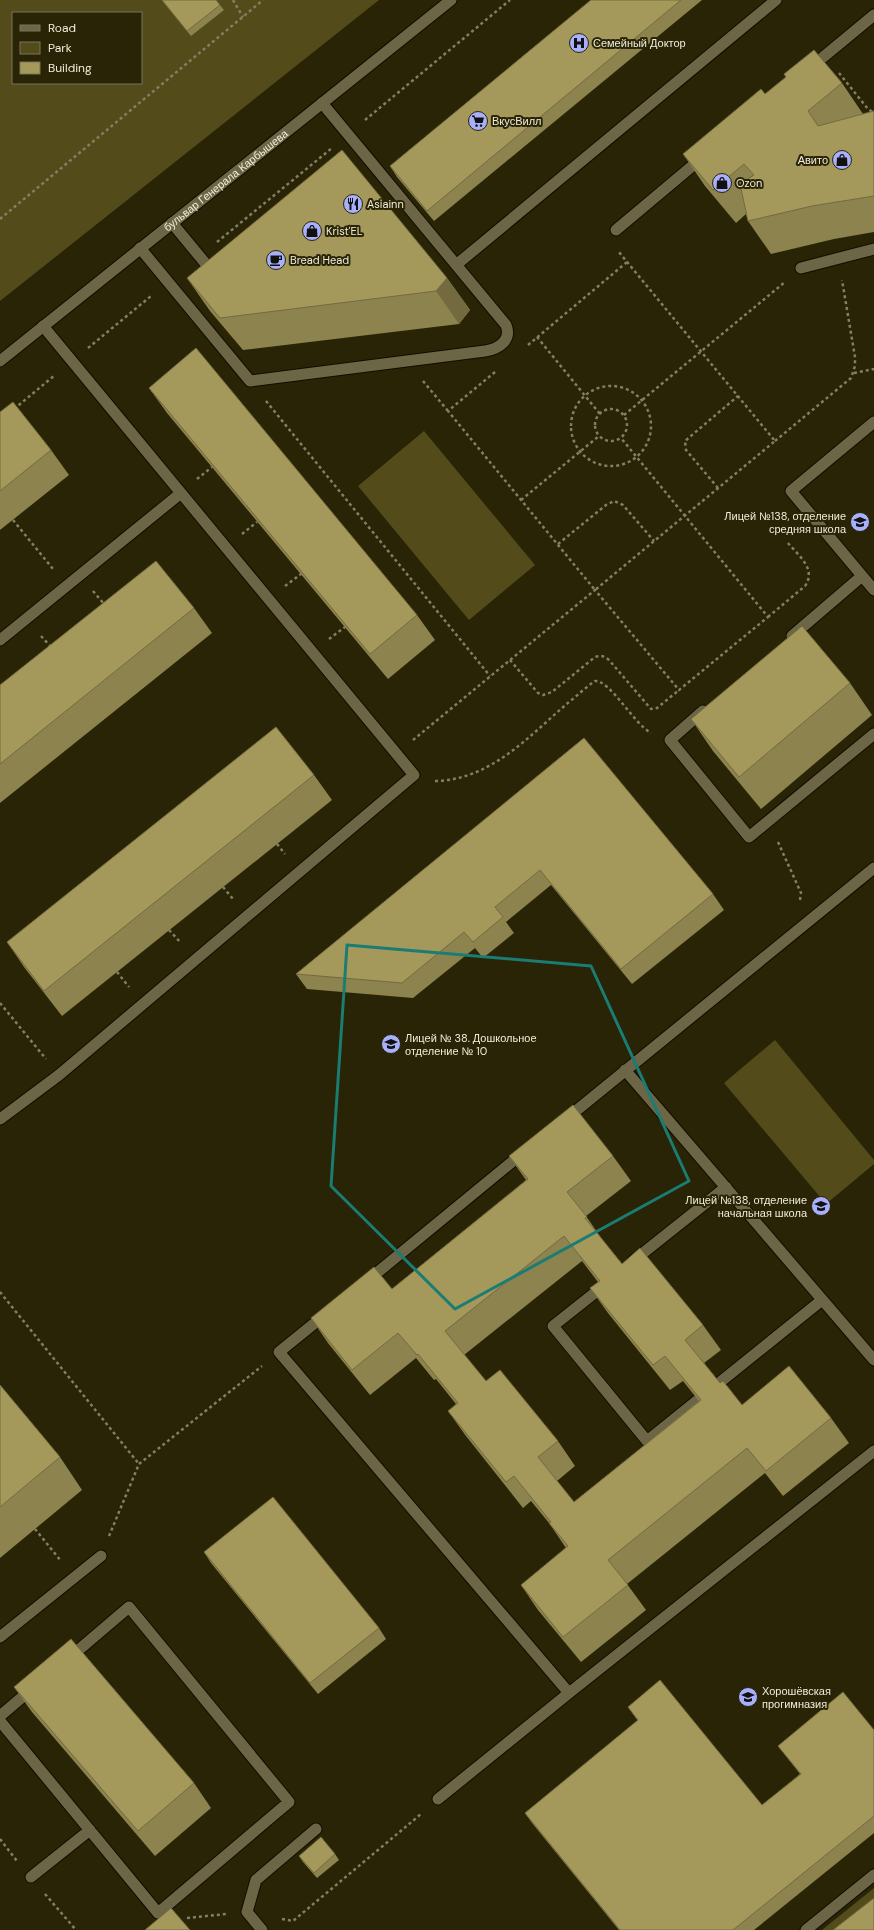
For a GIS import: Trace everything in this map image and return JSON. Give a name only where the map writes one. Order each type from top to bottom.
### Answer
[{"type":"street","name":"бульвар Генерала Карбышева","points":[[0,360],[451,0]]},
{"type":"street","points":[[456,265],[776,0]]},
{"type":"street","points":[[800,77],[874,15]]},
{"type":"street","points":[[140,248],[250,381],[493,350],[504,342],[508,336],[506,324],[322,103]]},
{"type":"street","points":[[616,230],[714,148]]},
{"type":"street","points":[[172,223],[222,283]]},
{"type":"street","points":[[801,268],[874,249]]},
{"type":"street","points":[[0,1119],[58,1075],[414,775],[43,326]]},
{"type":"street","points":[[874,422],[791,492],[874,590]]},
{"type":"street","points":[[0,640],[181,493]]},
{"type":"street","points":[[784,642],[862,576]]},
{"type":"street","points":[[712,704],[670,740],[749,838],[874,734]]},
{"type":"street","points":[[557,1126],[874,868]]},
{"type":"street","points":[[625,1070],[874,1360]]},
{"type":"street","points":[[360,1287],[532,1146]]},
{"type":"street","points":[[627,1266],[726,1187]]},
{"type":"street","points":[[614,1276],[553,1326],[647,1441],[822,1300]]},
{"type":"street","points":[[335,1307],[280,1352],[569,1693]]},
{"type":"street","points":[[438,1799],[874,1451]]},
{"type":"street","points":[[0,1637],[101,1556]]},
{"type":"street","points":[[0,1720],[158,1913],[289,1802],[129,1607],[58,1666]]},
{"type":"street","points":[[0,1716],[41,1681]]},
{"type":"street","points":[[31,1877],[90,1830]]},
{"type":"street","points":[[262,1930],[247,1912],[256,1880],[316,1830]]},
{"type":"street","points":[[806,1930],[874,1876]]},
{"type":"path","points":[[233,0],[243,17]]},
{"type":"path","points":[[0,219],[263,0]]},
{"type":"path","points":[[200,256],[510,0]]},
{"type":"path","points":[[824,56],[868,108],[874,113]]},
{"type":"path","points":[[396,754],[851,378],[854,373],[855,357],[838,258]]},
{"type":"path","points":[[525,347],[628,262],[775,440]]},
{"type":"path","points":[[624,415],[801,268]]},
{"type":"path","points":[[12,411],[168,282]]},
{"type":"path","points":[[537,338],[600,414]]},
{"type":"path","points":[[406,361],[679,690]]},
{"type":"path","points":[[448,411],[501,367]]},
{"type":"path","points":[[854,373],[874,368]]},
{"type":"path","points":[[250,381],[490,676]]},
{"type":"path","points":[[614,386],[629,391],[642,400],[651,425],[647,443],[636,457],[617,465],[607,466],[592,461],[580,451],[575,444],[571,427],[574,410],[585,395],[599,388],[614,386]]},
{"type":"path","points":[[718,488],[686,450],[685,441],[738,396]]},
{"type":"path","points":[[614,409],[624,415],[627,429],[621,438],[612,442],[602,439],[599,436],[595,424],[600,414],[606,410],[614,409]]},
{"type":"path","points":[[521,500],[599,436]]},
{"type":"path","points":[[621,438],[768,616]]},
{"type":"path","points":[[558,544],[606,505],[614,501],[623,505],[654,541]]},
{"type":"path","points":[[13,520],[67,585]]},
{"type":"path","points":[[510,660],[538,693],[543,695],[552,692],[595,657],[600,656],[609,660],[651,709],[657,708],[805,586],[810,574],[809,568],[788,542]]},
{"type":"path","points":[[79,575],[108,609]]},
{"type":"path","points":[[26,618],[55,652]]},
{"type":"path","points":[[414,775],[432,781],[446,781],[480,772],[501,759],[596,681],[605,684],[645,729],[670,740]]},
{"type":"path","points":[[768,822],[801,893],[792,935]]},
{"type":"path","points":[[0,1003],[58,1075]]},
{"type":"path","points":[[0,1292],[138,1464]]},
{"type":"path","points":[[101,1556],[138,1464],[280,1352]]},
{"type":"path","points":[[35,1528],[74,1577]]},
{"type":"path","points":[[293,1921],[438,1799]]},
{"type":"path","points":[[0,1839],[76,1930]]},
{"type":"highlighted area","points":[[347,945],[591,966],[689,1181],[455,1309],[331,1186]]},
{"type":"green space","points":[[0,0],[379,0],[0,301]]},
{"type":"green space","points":[[424,431],[535,565],[469,620],[358,486]]},
{"type":"green space","points":[[775,1040],[874,1160],[874,1164],[826,1204],[724,1083]]},
{"type":"green space","points":[[874,1888],[874,1930],[822,1930]]},
{"type":"building","points":[[162,0],[216,0],[220,5],[187,31]]},
{"type":"building","points":[[591,0],[681,0],[427,211],[390,166]]},
{"type":"building","points":[[814,50],[842,83],[808,111],[818,126],[874,111],[874,196],[812,206],[748,221],[740,184],[754,175],[744,164],[713,190],[683,154],[761,89],[765,94],[786,77],[784,74]]},
{"type":"building","points":[[342,150],[447,278],[436,291],[220,318],[187,278]]},
{"type":"building","points":[[196,348],[417,615],[370,654],[149,388]]},
{"type":"building","points":[[13,402],[51,450],[0,491],[0,412]]},
{"type":"building","points":[[156,561],[194,608],[0,764],[0,685]]},
{"type":"building","points":[[802,626],[850,683],[739,777],[691,719]]},
{"type":"building","points":[[276,727],[314,775],[44,991],[7,942]]},
{"type":"building","points":[[584,738],[713,894],[621,969],[540,870],[495,907],[503,917],[473,942],[464,932],[402,983],[296,974]]},
{"type":"building","points":[[573,1105],[613,1156],[567,1192],[587,1217],[585,1218],[622,1264],[640,1248],[703,1325],[685,1340],[720,1383],[723,1381],[742,1405],[789,1366],[831,1418],[766,1471],[747,1448],[608,1560],[628,1585],[563,1637],[521,1585],[568,1546],[514,1476],[506,1482],[448,1411],[458,1403],[418,1354],[417,1355],[398,1333],[352,1370],[311,1318],[374,1267],[392,1289],[528,1179],[509,1156]],"holes":[[[564,1236],[600,1281],[590,1288],[653,1365],[665,1356],[701,1400],[574,1502],[538,1457],[558,1441],[500,1370],[486,1381],[445,1331]]]},
{"type":"building","points":[[0,1385],[60,1457],[0,1507]]},
{"type":"building","points":[[273,1497],[379,1628],[310,1683],[204,1552]]},
{"type":"building","points":[[71,1639],[194,1783],[138,1831],[14,1687]]},
{"type":"building","points":[[660,1680],[762,1805],[801,1774],[778,1746],[843,1692],[874,1730],[874,1816],[733,1930],[620,1930],[525,1813],[638,1720],[628,1707]]},
{"type":"building","points":[[321,1837],[335,1854],[314,1873],[299,1856]]},
{"type":"building","points":[[874,1898],[874,1930],[833,1930]]},
{"type":"building","points":[[171,1908],[190,1930],[145,1930]]},
{"type":"place","name":"Семейный Доктор","points":[[579,43]]},
{"type":"place","name":"ВкусВилл","points":[[478,121]]},
{"type":"place","name":"Авито","points":[[842,160]]},
{"type":"place","name":"Ozon","points":[[722,183]]},
{"type":"place","name":"Asiainn","points":[[353,204]]},
{"type":"place","name":"Krist'EL","points":[[312,231]]},
{"type":"place","name":"Bread Head","points":[[276,260]]},
{"type":"place","name":"Лицей №138, отделение средняя школа","points":[[860,522]]},
{"type":"place","name":"Лицей № 38. Дошкольное отделение № 10","points":[[391,1044]]},
{"type":"place","name":"Лицей №138, отделение начальная школа","points":[[821,1206]]},
{"type":"place","name":"Хорошёвская прогимназия","points":[[748,1697]]}]
